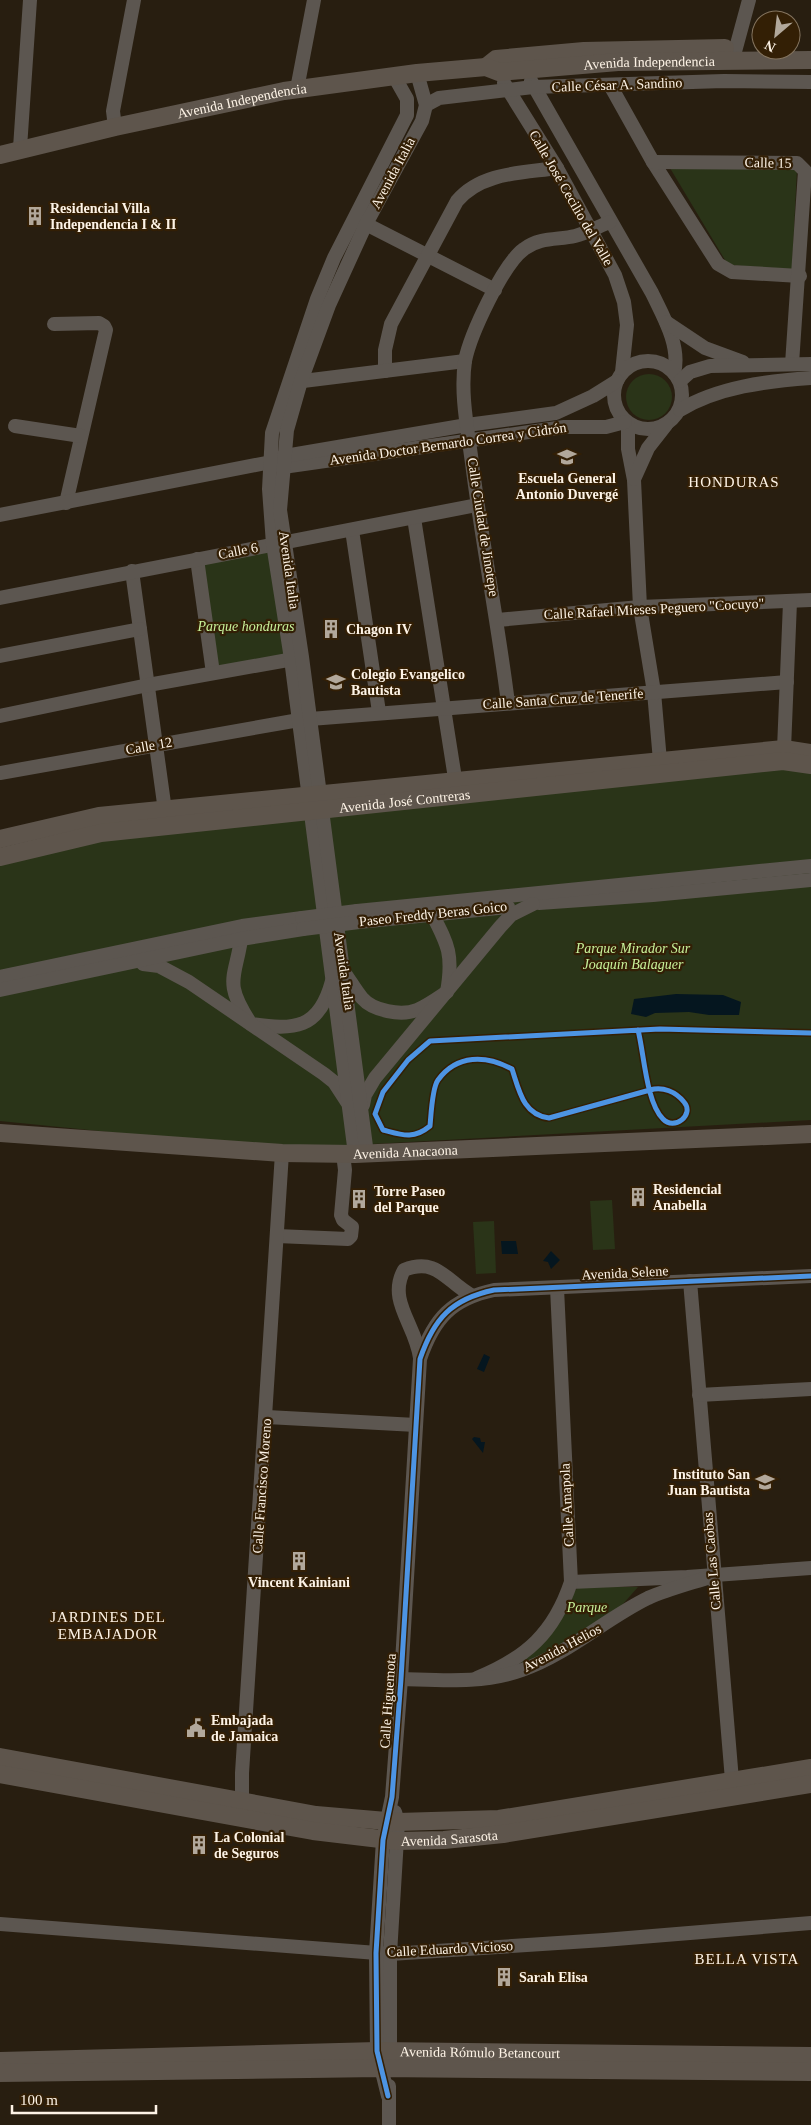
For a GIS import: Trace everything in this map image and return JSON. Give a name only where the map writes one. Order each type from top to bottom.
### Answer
[{"type":"main road","name":"Avenida Independencia","points":[[0,155],[20,148],[297,89],[417,73],[524,63],[618,62],[735,54],[751,51]]},
{"type":"main road","name":"Avenida Independencia","points":[[735,54],[811,60]]},
{"type":"main road","name":"Avenida José Contreras","points":[[457,789],[660,761],[784,749],[811,753]]},
{"type":"main road","name":"Avenida José Contreras","points":[[0,857],[166,819],[457,789],[783,761],[811,765]]},
{"type":"main road","name":"Avenida José Contreras","points":[[0,839],[99,816],[166,819]]},
{"type":"main road","name":"Avenida Anacaona","points":[[0,1133],[282,1153],[355,1154],[811,1134]]},
{"type":"main road","name":"Avenida Sarasota","points":[[0,1757],[242,1809],[313,1831],[390,1841],[444,1840],[503,1834],[811,1784]]},
{"type":"main road","name":"Avenida Sarasota","points":[[0,1774],[242,1809],[392,1822],[499,1819],[811,1768]]},
{"type":"main road","name":"Avenida Rómulo Betancourt","points":[[0,2061],[811,2056]]},
{"type":"main road","name":"Avenida Rómulo Betancourt","points":[[0,2073],[384,2060],[811,2072]]},
{"type":"street","points":[[20,148],[30,0]]},
{"type":"street","points":[[115,127],[114,111],[134,0]]},
{"type":"street","points":[[297,89],[314,0]]},
{"type":"street","points":[[735,54],[749,0]]},
{"type":"street","name":"Calle José Cecilio del Valle","points":[[524,63],[534,87],[652,293],[666,322],[674,348],[677,377]]},
{"type":"street","name":"Calle José Cecilio del Valle","points":[[494,66],[507,90],[557,168],[592,228],[616,275],[624,302],[627,325],[619,376]]},
{"type":"street","points":[[417,73],[426,105]]},
{"type":"street","name":"Avenida Italia","points":[[361,221],[407,115],[407,99],[394,76]]},
{"type":"street","name":"Calle César A. Sandino","points":[[426,105],[440,98],[534,87],[724,82],[811,82]]},
{"type":"street","points":[[610,85],[653,162],[718,264],[732,272],[800,276]]},
{"type":"street","name":"Avenida Italia","points":[[277,1236],[348,1239],[351,1236],[352,1227],[343,1220],[341,1215],[345,1170],[355,1154],[356,1112],[279,543],[280,461],[272,433],[295,382],[317,299],[334,258],[361,221],[422,120],[426,105]]},
{"type":"street","name":"Calle 15","points":[[653,162],[797,163],[803,167],[805,171],[800,276],[792,364]]},
{"type":"street","points":[[385,371],[385,350],[391,324],[457,201],[467,189],[480,182],[496,178],[557,168]]},
{"type":"street","points":[[361,221],[495,290]]},
{"type":"street","name":"Calle Ciudad de Jinotepe","points":[[508,703],[498,620],[477,505],[467,425],[464,379],[465,361],[479,320],[517,254],[526,247],[543,240],[577,235],[610,222]]},
{"type":"street","points":[[666,322],[705,348],[728,358],[761,365]]},
{"type":"street","points":[[54,324],[99,323],[106,330],[66,503]]},
{"type":"street","points":[[600,392],[614,375],[624,348]]},
{"type":"street","points":[[295,382],[465,361]]},
{"type":"street","points":[[667,424],[649,430],[627,423],[617,410],[614,400],[619,376],[638,362],[648,361],[662,364],[677,377],[682,400],[680,410]]},
{"type":"street","points":[[677,377],[710,366],[811,364]]},
{"type":"street","name":"Avenida Doctor Bernardo Correa y Cidrón","points":[[0,515],[467,425],[556,413],[600,392],[619,376]]},
{"type":"street","points":[[634,480],[648,448],[680,410],[693,402],[726,391],[771,382],[811,378]]},
{"type":"street","points":[[627,423],[628,449],[634,480],[640,607],[654,692],[660,761]]},
{"type":"street","name":"Avenida Doctor Bernardo Correa y Cidrón","points":[[280,461],[469,440],[564,427],[606,427],[627,423]]},
{"type":"street","points":[[15,426],[81,436]]},
{"type":"street","name":"Calle 6","points":[[0,598],[477,505]]},
{"type":"street","points":[[414,518],[457,789]]},
{"type":"street","points":[[352,530],[379,712]]},
{"type":"street","points":[[197,559],[213,673]]},
{"type":"street","points":[[132,571],[166,819]]},
{"type":"street","name":"Calle Rafael Mieses Peguero \"Cocuyo\"","points":[[498,620],[640,607],[811,600]]},
{"type":"street","points":[[784,749],[790,602]]},
{"type":"street","points":[[0,656],[140,629]]},
{"type":"street","points":[[0,716],[148,685],[296,658]]},
{"type":"street","name":"Calle Santa Cruz de Tenerife","points":[[304,720],[379,712],[787,682]]},
{"type":"street","name":"Calle 12","points":[[0,773],[304,720]]},
{"type":"street","name":"Paseo Freddy Beras Goico","points":[[0,977],[242,933],[303,924],[811,866]]},
{"type":"street","name":"Paseo Freddy Beras Goico","points":[[430,910],[653,896],[811,880]]},
{"type":"street","points":[[122,964],[159,966],[189,982],[334,1082],[356,1112],[374,1078],[510,915],[533,904]]},
{"type":"street","points":[[242,933],[234,967],[233,990],[236,1002],[251,1024],[290,1028],[303,1023],[315,1015],[324,1004],[338,975],[362,999],[373,1006],[392,1012],[403,1013],[417,1010],[447,992],[451,968],[448,947],[430,910]]},
{"type":"street","name":"Paseo Freddy Beras Goico","points":[[0,990],[122,964],[242,933]]},
{"type":"street","name":"Calle Francisco Moreno","points":[[242,1809],[282,1153]]},
{"type":"street","points":[[420,1359],[415,1335],[398,1301],[397,1282],[404,1270],[418,1264],[436,1268],[471,1295]]},
{"type":"street","name":"Avenida Selene","points":[[447,1313],[457,1302],[471,1295],[494,1290],[811,1276]]},
{"type":"street","name":"Calle Las Caobas","points":[[690,1281],[713,1576],[732,1780]]},
{"type":"street","name":"Calle Amapola","points":[[477,1678],[519,1658],[536,1642],[554,1621],[571,1582],[557,1288]]},
{"type":"street","name":"Calle Higuemota","points":[[389,2125],[384,2060],[383,1953],[420,1359],[426,1341],[447,1313]]},
{"type":"street","points":[[699,1395],[811,1389]]},
{"type":"street","points":[[266,1416],[416,1425]]},
{"type":"street","name":"Avenida Helios","points":[[571,1582],[713,1576],[811,1568]]},
{"type":"street","name":"Avenida Helios","points":[[401,1679],[500,1676],[539,1664],[648,1598],[713,1576]]},
{"type":"street","name":"Calle Eduardo Vicioso","points":[[0,1924],[383,1953],[604,1940],[811,1923]]},
{"type":"green space","points":[[670,168],[797,169],[792,269],[728,265]]},
{"type":"green space","points":[[645,374],[653,374],[662,378],[668,384],[672,397],[668,410],[662,416],[653,420],[645,420],[636,416],[630,410],[626,401],[626,393],[630,384],[636,378]]},
{"type":"green space","name":"Parque honduras","points":[[273,544],[291,659],[213,673],[197,559]]},
{"type":"green space","name":"Parque Mirador Sur Joaquín Balaguer","points":[[783,766],[811,770],[811,1120],[317,1147],[248,1146],[0,1121],[0,863],[110,837]]},
{"type":"green space","points":[[612,1200],[615,1249],[593,1250],[590,1201]]},
{"type":"green space","points":[[494,1221],[496,1273],[476,1274],[473,1222]]},
{"type":"green space","name":"Parque","points":[[580,1587],[638,1587],[615,1613],[562,1646],[516,1669],[572,1592]]},
{"type":"water","points":[[676,994],[723,995],[741,1002],[739,1015],[709,1015],[689,1012],[655,1013],[646,1017],[631,1014],[634,999]]},
{"type":"water","points":[[501,1241],[516,1241],[518,1254],[502,1254]]},
{"type":"water","points":[[551,1251],[560,1260],[551,1269],[548,1262],[543,1261]]},
{"type":"water","points":[[484,1354],[490,1357],[484,1372],[477,1369]]},
{"type":"water","points":[[474,1437],[480,1438],[481,1442],[485,1442],[483,1453],[472,1439]]},
{"type":"cycle path","points":[[638,1030],[640,1040],[646,1077],[649,1089],[653,1101],[657,1111],[668,1122],[672,1123],[682,1120],[687,1112],[684,1102],[677,1095],[660,1089],[650,1090],[549,1118],[540,1116],[533,1112],[523,1100],[512,1069],[502,1064],[482,1059],[463,1061],[454,1065],[438,1080],[433,1095],[430,1126],[424,1130],[413,1135],[383,1130],[375,1114],[383,1092],[408,1060],[430,1041],[660,1029],[811,1033]]},
{"type":"cycle path","points":[[388,2096],[377,2051],[376,1953],[383,1840],[392,1797],[401,1679],[420,1359],[425,1345],[446,1312],[467,1299],[494,1290],[811,1276]]},
{"type":"place","name":"Residencial Villa Independencia I & II","points":[[35,216]]},
{"type":"place","name":"Escuela General Antonio Duvergé","points":[[567,457]]},
{"type":"place","name":"Chagon IV","points":[[331,629]]},
{"type":"place","name":"Colegio Evangelico Bautista","points":[[336,682]]},
{"type":"place","name":"Residencial Anabella","points":[[638,1197]]},
{"type":"place","name":"Torre Paseo del Parque","points":[[359,1199]]},
{"type":"place","name":"Instituto San Juan Bautista","points":[[765,1482]]},
{"type":"place","name":"Vincent Kainiani","points":[[299,1561]]},
{"type":"place","name":"Embajada de Jamaica","points":[[196,1728]]},
{"type":"place","name":"La Colonial de Seguros","points":[[199,1845]]},
{"type":"place","name":"Sarah Elisa","points":[[504,1977]]},
{"type":"district","name":"HONDURAS","points":[[734,482]]},
{"type":"district","name":"JARDINES DEL EMBAJADOR","points":[[108,1626]]},
{"type":"district","name":"BELLA VISTA","points":[[747,1959]]}]
